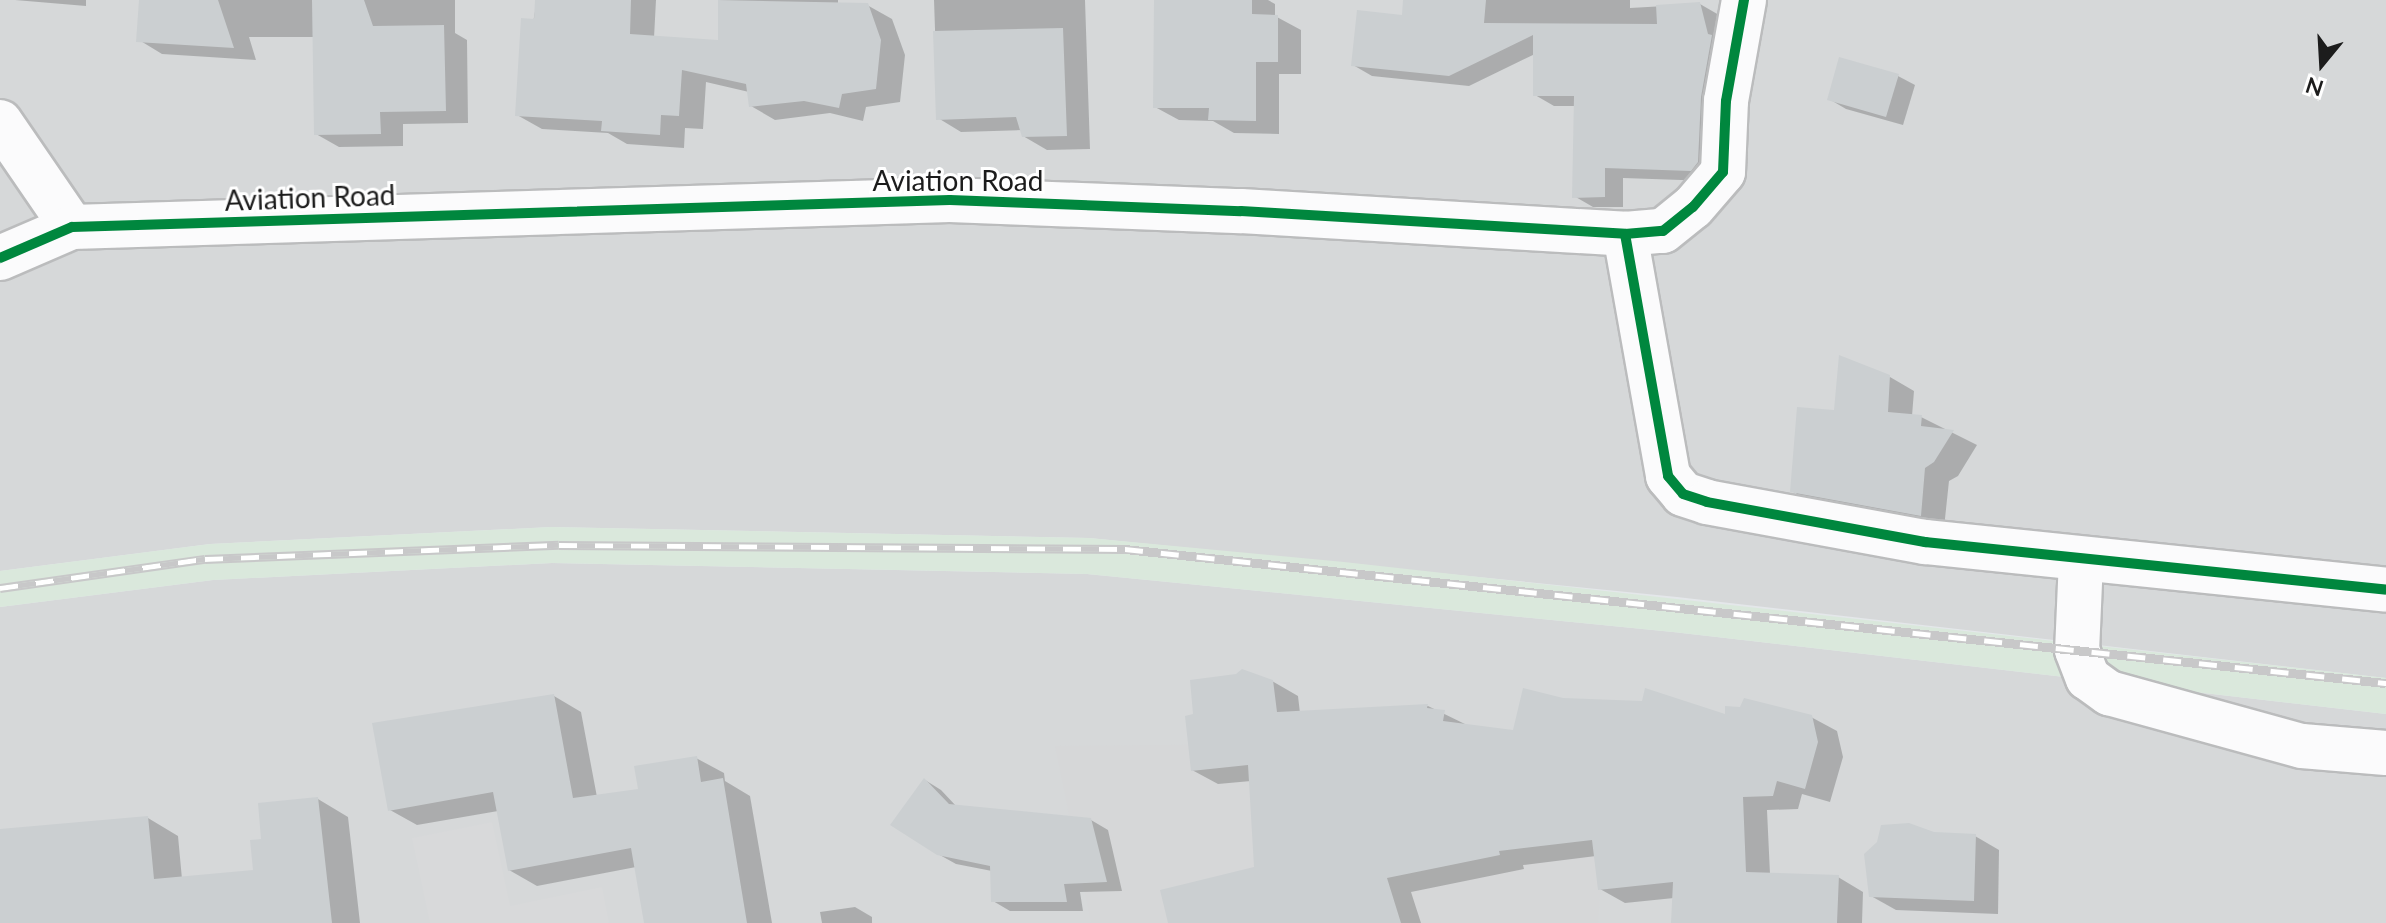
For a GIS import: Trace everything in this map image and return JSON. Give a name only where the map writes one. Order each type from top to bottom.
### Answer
[{"type":"street","name":"Aviation Road","points":[[0,258],[72,227],[950,200],[1241,211],[1625,234],[1663,231],[1693,207],[1723,172],[1726,101],[1744,0]]},
{"type":"street","points":[[0,122],[72,227]]},
{"type":"street","points":[[1625,234],[1668,476],[1683,494],[1707,502],[1925,542],[2386,590]]},
{"type":"street","points":[[2081,560],[2077,650],[2088,678],[2109,693],[2302,746],[2386,753]]},
{"type":"shaded area","points":[[0,0],[2386,0],[2386,678],[1677,597],[1089,538],[551,527],[210,544],[0,571]]},
{"type":"shaded area","points":[[551,527],[1089,538],[1344,562],[2386,678],[2386,714],[1673,632],[1087,574],[552,563],[213,580],[0,607],[0,571],[210,544]]},
{"type":"shaded area","points":[[552,563],[1087,574],[1673,632],[2386,714],[2386,923],[0,923],[0,607],[213,580]]},
{"type":"shaded area","points":[[1611,741],[1598,923],[1091,923],[1055,746]]},
{"type":"shaded area","points":[[492,822],[510,906],[602,887],[609,923],[430,923],[412,838]]},
{"type":"building","points":[[139,0],[218,0],[234,48],[136,42]]},
{"type":"building","points":[[312,0],[364,0],[373,26],[444,25],[446,111],[380,112],[381,134],[314,135]]},
{"type":"building","points":[[535,0],[631,0],[630,34],[718,40],[718,0],[868,3],[881,40],[876,89],[842,94],[839,108],[804,101],[749,107],[746,84],[682,70],[679,116],[661,115],[660,135],[601,131],[602,121],[515,116],[521,18],[534,19]]},
{"type":"building","points":[[1154,0],[1252,0],[1252,14],[1278,15],[1278,62],[1256,62],[1256,121],[1208,120],[1209,108],[1153,108]]},
{"type":"building","points":[[1403,0],[1486,0],[1484,23],[1657,24],[1656,5],[1700,2],[1708,34],[1712,35],[1701,97],[1698,162],[1691,171],[1605,168],[1605,197],[1572,198],[1574,96],[1533,96],[1533,35],[1449,76],[1351,66],[1357,10],[1402,15]]},
{"type":"building","points":[[1063,28],[1067,136],[1022,137],[1016,117],[936,120],[933,31]]},
{"type":"building","points":[[1839,57],[1899,74],[1886,117],[1827,100]]},
{"type":"building","points":[[1839,355],[1890,375],[1888,412],[1922,415],[1921,426],[1954,430],[1934,462],[1925,468],[1921,516],[1790,492],[1797,407],[1834,410]]},
{"type":"building","points":[[1242,669],[1273,680],[1277,712],[1428,704],[1427,708],[1445,710],[1443,721],[1513,730],[1523,688],[1563,698],[1642,701],[1645,688],[1725,714],[1725,706],[1740,707],[1744,698],[1812,715],[1818,742],[1805,789],[1777,781],[1773,796],[1743,797],[1746,872],[1839,875],[1837,923],[1671,923],[1673,882],[1598,890],[1592,840],[1499,851],[1500,855],[1387,878],[1401,923],[1168,923],[1160,890],[1254,867],[1248,765],[1191,771],[1185,716],[1193,714],[1190,680],[1236,674]]},
{"type":"building","points":[[554,694],[573,798],[638,789],[634,766],[697,756],[701,782],[723,778],[747,923],[644,923],[631,848],[508,871],[493,792],[388,811],[372,723]]},
{"type":"building","points":[[924,778],[949,804],[1091,818],[1107,882],[1064,884],[1067,902],[991,902],[990,866],[937,855],[890,825]]},
{"type":"building","points":[[318,797],[332,923],[0,923],[0,829],[148,816],[154,879],[253,870],[250,840],[261,839],[258,803]]},
{"type":"building","points":[[1909,823],[1934,832],[1976,834],[1974,901],[1869,897],[1864,854],[1877,842],[1881,825]]},
{"type":"railway","points":[[0,588],[205,559],[559,545],[1125,549],[2386,683]]},
{"type":"cycle path","points":[[0,258],[72,227],[950,200],[1241,211],[1625,234],[1663,231],[1693,207],[1723,172],[1726,101],[1744,0]]},
{"type":"cycle path","points":[[1625,234],[1668,476],[1683,494],[1707,502],[1925,542],[2386,590]]}]
